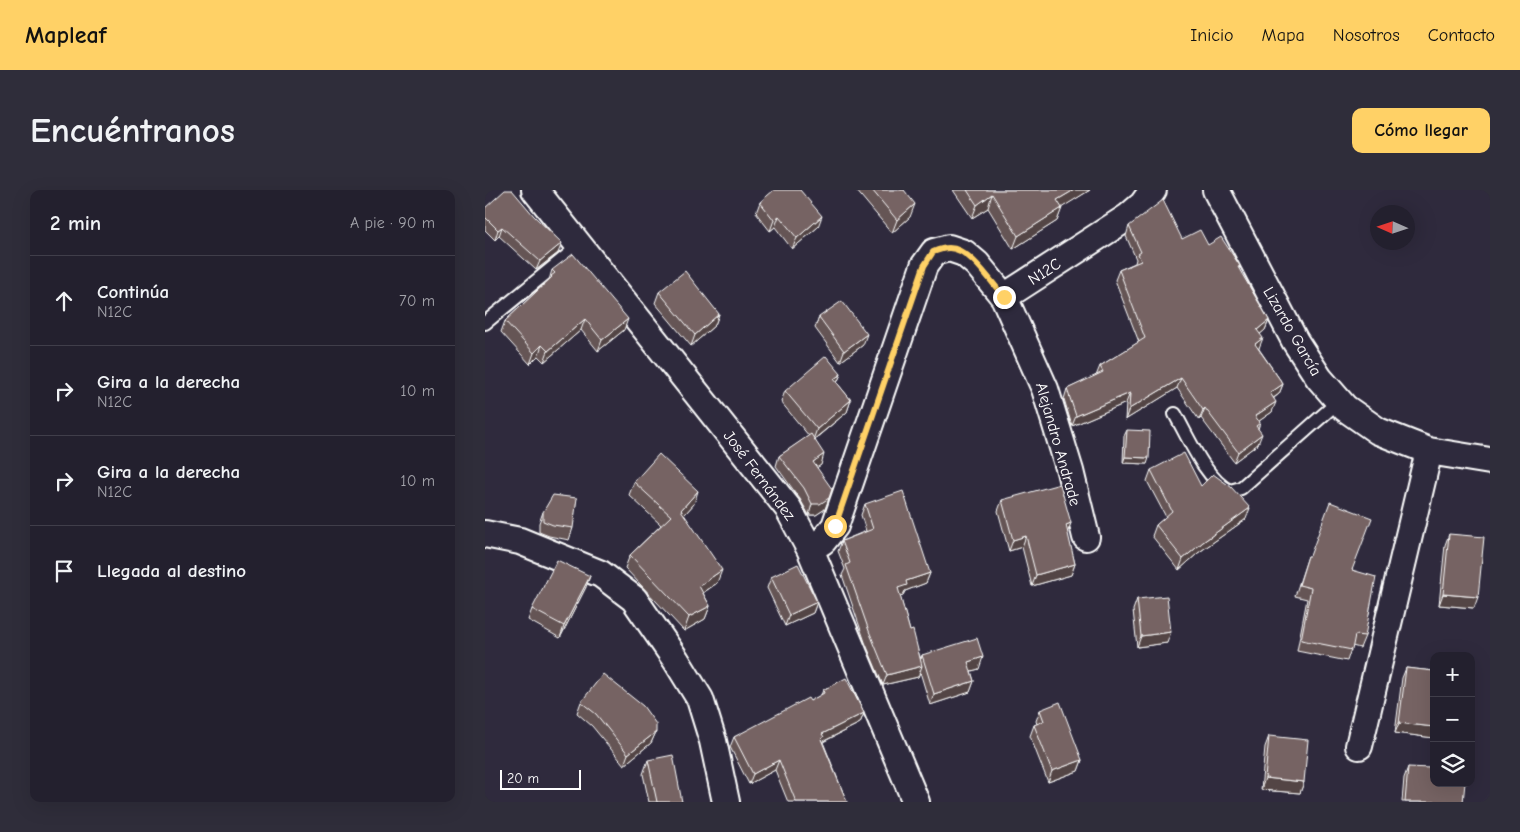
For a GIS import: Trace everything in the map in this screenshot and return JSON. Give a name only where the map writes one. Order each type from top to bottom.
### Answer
[{"type":"street","name":"José Fernández","points":[[535,190],[788,508],[810,549],[916,802]]},
{"type":"street","name":"N12C","points":[[1004,297],[1128,217],[1143,204],[1153,190]]},
{"type":"street","name":"Lizardo García","points":[[1216,190],[1295,341],[1319,378],[1345,408],[1378,431],[1429,451],[1490,461]]},
{"type":"street","points":[[810,549],[823,541],[835,526],[924,266],[933,252],[949,248],[964,253],[977,264],[1004,297]]},
{"type":"street","name":"Alejandro Andrade","points":[[1004,297],[1045,389],[1070,470],[1086,537]]},
{"type":"street","points":[[1359,746],[1429,451]]},
{"type":"street","points":[[485,534],[520,541],[601,574],[634,598],[700,699],[713,741],[727,802]]},
{"type":"lane","points":[[485,323],[579,246]]},
{"type":"lane","points":[[1175,414],[1203,463],[1221,487],[1230,491],[1241,488],[1339,401]]},
{"type":"building","points":[[505,190],[512,190],[534,216],[562,243],[540,261],[502,227],[498,230],[485,217],[485,208]]},
{"type":"building","points":[[774,190],[800,190],[822,216],[797,238],[779,216],[774,220],[760,202]]},
{"type":"building","points":[[872,190],[904,190],[915,204],[897,220]]},
{"type":"building","points":[[967,190],[1074,190],[1057,200],[1062,208],[1018,236],[992,194],[977,205]]},
{"type":"building","points":[[1163,200],[1182,239],[1200,230],[1208,245],[1221,237],[1240,266],[1238,267],[1269,320],[1257,330],[1263,338],[1255,344],[1283,384],[1270,393],[1276,402],[1255,416],[1260,423],[1256,426],[1262,434],[1238,452],[1205,408],[1203,410],[1181,378],[1129,409],[1130,393],[1076,416],[1067,389],[1103,372],[1100,366],[1145,338],[1119,270],[1141,261],[1138,254],[1141,252],[1129,226]]},
{"type":"building","points":[[573,254],[628,319],[602,340],[585,319],[548,351],[542,345],[534,353],[505,321],[552,277],[555,273],[552,270]]},
{"type":"building","points":[[685,271],[719,314],[695,335],[659,292]]},
{"type":"building","points":[[842,301],[867,334],[844,351],[819,317]]},
{"type":"building","points":[[826,356],[841,374],[834,379],[851,400],[817,429],[785,391]]},
{"type":"building","points":[[1127,430],[1150,431],[1149,458],[1125,457]]},
{"type":"building","points":[[811,434],[824,454],[813,462],[832,489],[829,498],[820,504],[812,504],[804,488],[779,456]]},
{"type":"building","points":[[1184,453],[1201,486],[1213,474],[1231,487],[1250,508],[1183,559],[1156,525],[1172,511],[1151,470]]},
{"type":"building","points":[[659,454],[698,491],[681,510],[722,570],[699,586],[710,606],[689,617],[630,555],[671,516],[634,482]]},
{"type":"building","points":[[1060,484],[1071,523],[1066,525],[1075,564],[1036,575],[1026,536],[1013,540],[1002,500]]},
{"type":"building","points":[[903,491],[930,573],[906,581],[907,585],[898,588],[910,631],[913,630],[922,666],[887,675],[846,565],[850,563],[842,541],[873,529],[865,504]]},
{"type":"building","points":[[553,495],[577,498],[573,528],[553,525],[543,521],[543,512]]},
{"type":"building","points":[[1330,502],[1372,518],[1352,570],[1376,577],[1365,636],[1355,635],[1352,650],[1301,640],[1311,588],[1299,585],[1308,556],[1310,556]]},
{"type":"building","points":[[1449,534],[1484,537],[1478,597],[1443,594]]},
{"type":"building","points":[[557,560],[590,576],[564,626],[532,609]]},
{"type":"building","points":[[798,564],[817,602],[789,615],[771,577]]},
{"type":"building","points":[[1167,596],[1171,632],[1141,636],[1137,599]]},
{"type":"building","points":[[977,638],[983,657],[968,662],[974,681],[934,694],[922,655]]},
{"type":"building","points":[[1406,668],[1430,671],[1430,727],[1399,723]]},
{"type":"building","points":[[603,674],[643,706],[656,724],[656,732],[628,754],[596,714],[581,702]]},
{"type":"building","points":[[846,678],[864,713],[822,734],[824,737],[821,739],[847,802],[796,802],[779,760],[753,774],[734,737],[808,698],[810,701],[824,693],[823,690]]},
{"type":"building","points":[[1060,702],[1082,760],[1052,771],[1034,725],[1044,721],[1040,710]]},
{"type":"building","points":[[1269,736],[1308,740],[1304,782],[1265,778]]},
{"type":"building","points":[[673,755],[682,802],[657,802],[648,760]]},
{"type":"building","points":[[1408,767],[1430,768],[1430,787],[1465,787],[1463,802],[1405,802]]},
{"type":"route","points":[[835,526],[924,266],[933,252],[949,248],[964,253],[977,264],[1004,297]]}]
